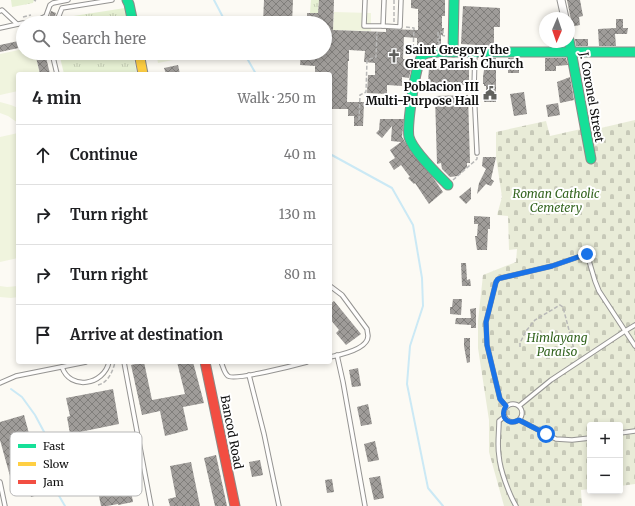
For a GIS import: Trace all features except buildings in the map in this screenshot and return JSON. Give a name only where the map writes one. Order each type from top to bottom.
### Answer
[{"type":"street","points":[[127,0],[132,16]]},
{"type":"street","points":[[453,52],[454,0]]},
{"type":"street","points":[[561,0],[563,12]]},
{"type":"street","name":"J. Coronel Street","points":[[571,48],[591,159]]},
{"type":"street","points":[[448,185],[425,160],[412,143],[409,136],[414,85],[420,59],[423,55],[428,53],[453,52],[635,52]]},
{"type":"street","points":[[140,60],[143,72]]},
{"type":"street","name":"Bancod Road","points":[[205,364],[235,506]]},
{"type":"lane","points":[[46,16],[50,5],[68,0]]},
{"type":"lane","points":[[59,16],[62,8],[112,0]]},
{"type":"lane","points":[[365,0],[364,26],[393,27],[400,27],[401,0]]},
{"type":"lane","points":[[383,26],[384,0]]},
{"type":"lane","points":[[0,11],[2,10],[16,23]]},
{"type":"lane","points":[[0,28],[16,24]]},
{"type":"lane","points":[[475,52],[474,90],[477,153]]},
{"type":"lane","points":[[54,60],[57,72]]},
{"type":"lane","points":[[506,406],[500,399],[487,345],[486,322],[498,279],[552,266],[587,254],[599,291],[635,346]]},
{"type":"lane","points":[[332,288],[342,295],[367,329],[368,336],[366,341],[359,348],[332,356]]},
{"type":"lane","points":[[519,406],[551,380],[635,325]]},
{"type":"lane","points":[[337,355],[366,506]]},
{"type":"lane","points":[[0,383],[16,376],[76,364]]},
{"type":"lane","points":[[62,367],[64,372],[72,379],[86,382],[96,380],[103,374],[109,364]]},
{"type":"lane","points":[[124,364],[137,432]]},
{"type":"lane","points":[[222,364],[228,377],[232,378],[298,364]]},
{"type":"lane","points":[[249,375],[264,434],[279,506]]},
{"type":"lane","points":[[519,420],[522,411],[519,406],[514,403],[508,404],[503,412],[506,420],[511,422],[519,420],[556,439],[572,440],[587,438]]},
{"type":"lane","points":[[504,417],[499,421],[498,455],[503,473],[516,506]]},
{"type":"lane","points":[[623,433],[635,431]]},
{"type":"lane","points":[[142,458],[151,506]]},
{"type":"lane","points":[[0,482],[4,506]]},
{"type":"path","points":[[393,27],[394,0]]},
{"type":"path","points":[[400,27],[414,28],[413,54],[404,53]]},
{"type":"path","points":[[359,120],[360,95],[366,92],[367,60],[376,57],[377,31]]},
{"type":"path","points":[[439,32],[443,32],[443,35],[440,35],[440,44],[438,44],[439,32]]},
{"type":"path","points":[[485,56],[485,70]]},
{"type":"path","points":[[448,185],[477,159],[477,153]]},
{"type":"path","points":[[520,347],[520,343],[526,331],[535,320],[560,305],[563,307],[578,362]]},
{"type":"green space","points":[[11,0],[34,0],[33,3],[12,7]]},
{"type":"green space","points":[[311,0],[319,0],[318,13],[310,13]]},
{"type":"green space","points":[[125,8],[127,16],[73,16]]},
{"type":"green space","points":[[334,12],[371,13],[371,31],[333,30]]},
{"type":"green space","points":[[16,51],[16,60],[37,60],[40,72],[16,72],[16,91],[0,95],[0,54]]},
{"type":"green space","points":[[61,60],[134,60],[137,72],[64,72]]},
{"type":"green space","points":[[157,60],[173,60],[158,63]]},
{"type":"green space","points":[[0,102],[16,107],[16,122],[8,116],[0,113]]},
{"type":"green space","name":"Himlayang Paraiso","points":[[635,120],[635,484],[623,486],[623,422],[587,422],[587,489],[581,490],[582,506],[504,506],[489,452],[489,420],[478,348],[478,321],[483,275],[516,262],[517,249],[509,250],[508,216],[497,215],[502,197],[496,157],[496,132],[546,121],[550,136],[581,129],[588,160],[588,131]]},
{"type":"green space","points":[[16,133],[16,258],[0,262],[0,137]]},
{"type":"green space","points":[[0,286],[16,286],[16,297],[0,297]]},
{"type":"waterway","points":[[214,0],[222,16]]},
{"type":"waterway","points":[[248,60],[255,72]]},
{"type":"waterway","points":[[332,155],[392,188],[413,225],[422,278],[423,306],[410,346],[407,384],[428,488],[443,506]]},
{"type":"waterway","points":[[11,389],[22,397],[35,415],[44,432]]},
{"type":"waterway","points":[[59,496],[65,506]]},
{"type":"traffic: fast","points":[[127,0],[132,16]]},
{"type":"traffic: fast","points":[[453,52],[454,0]]},
{"type":"traffic: fast","points":[[570,48],[591,159]]},
{"type":"traffic: fast","points":[[448,185],[415,149],[409,137],[410,109],[417,69],[423,55],[439,52],[635,52]]},
{"type":"traffic: slow","points":[[140,60],[143,72]]},
{"type":"traffic: jam","points":[[205,364],[235,506]]},
{"type":"place","name":"Saint Gregory the Great Parish Church","points":[[394,56]]},
{"type":"place","name":"Poblacion III Multi-Purpose Hall","points":[[490,93]]},
{"type":"route","points":[[546,434],[519,420],[514,422],[506,420],[503,412],[506,406],[500,399],[487,345],[486,322],[498,279],[552,266],[587,254]]},
{"type":"park label","name":"Roman Catholic Cemetery","points":[[556,200]]}]
